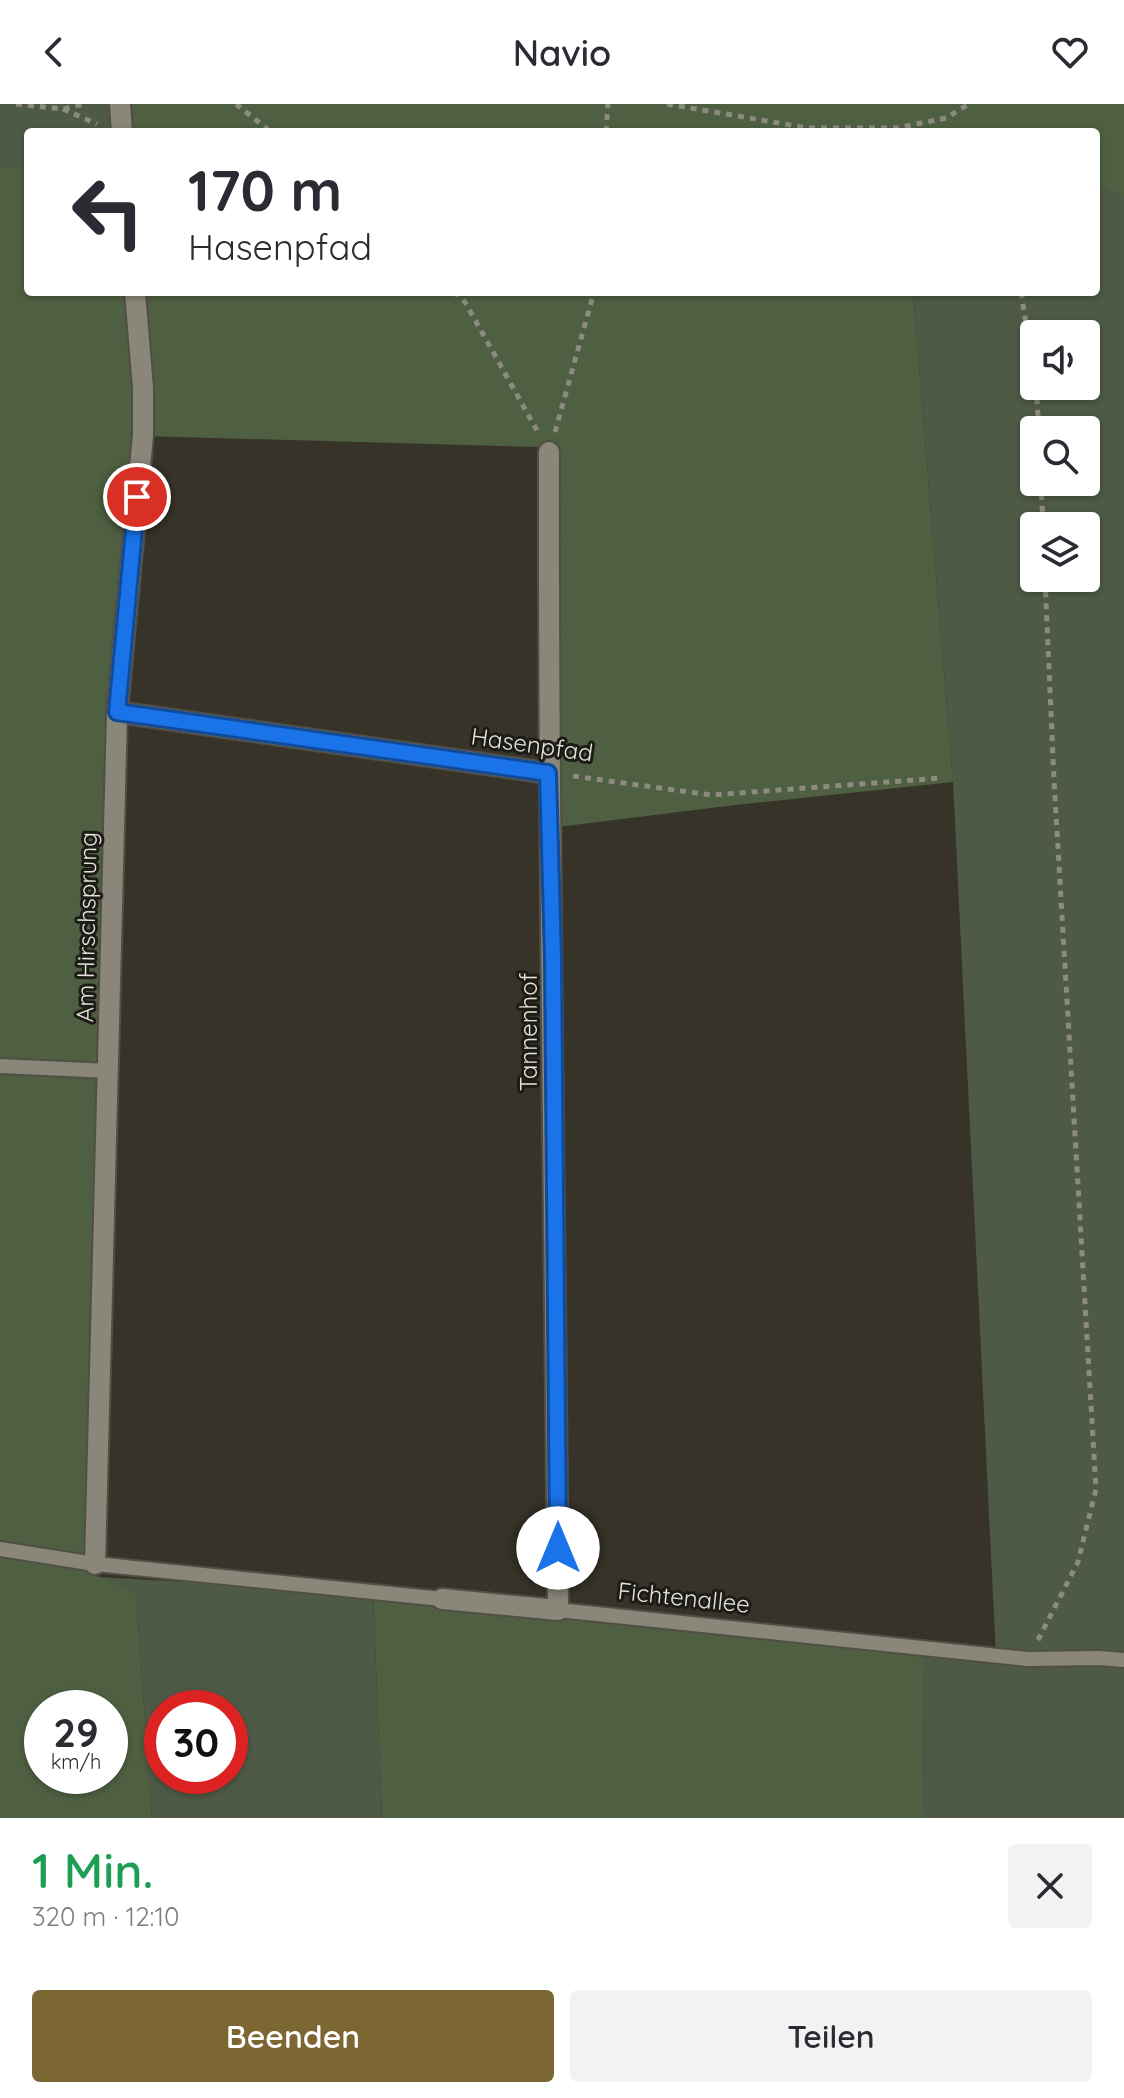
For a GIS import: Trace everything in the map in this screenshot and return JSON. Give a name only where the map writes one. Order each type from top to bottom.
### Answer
[{"type":"street","points":[[116,128],[120,104]]},
{"type":"street","name":"Am Hirschsprung","points":[[95,1564],[117,712],[143,435],[143,388],[135,296]]},
{"type":"street","name":"Tannenhof","points":[[549,452],[548,773],[553,959],[558,1610]]},
{"type":"street","name":"Hasenpfad","points":[[117,712],[548,773]]},
{"type":"street","name":"Fichtenallee","points":[[442,1599],[558,1610]]},
{"type":"lane","points":[[0,1066],[109,1071]]},
{"type":"lane","name":"Fichtenallee","points":[[0,1549],[95,1564],[442,1599]]},
{"type":"lane","name":"Fichtenallee","points":[[558,1610],[1028,1659],[1124,1660]]},
{"type":"path","points":[[16,104],[63,109],[109,128]]},
{"type":"path","points":[[63,109],[83,104]]},
{"type":"path","points":[[236,104],[266,128]]},
{"type":"path","points":[[606,128],[608,104]]},
{"type":"path","points":[[667,104],[808,128]]},
{"type":"path","points":[[907,128],[946,118],[969,104]]},
{"type":"path","points":[[458,296],[465,302],[549,452]]},
{"type":"path","points":[[549,452],[593,296]]},
{"type":"path","points":[[1022,296],[1025,320]]},
{"type":"path","points":[[1028,1659],[1078,1562],[1096,1489],[1046,592]]},
{"type":"path","name":"Hasenpfad","points":[[548,773],[711,795],[942,778]]},
{"type":"green space","points":[[0,104],[125,104],[130,128],[24,128],[24,167],[0,166]]},
{"type":"green space","points":[[125,104],[1124,104],[1124,195],[1100,188],[1100,128],[130,128]]},
{"type":"green space","points":[[0,166],[24,167],[24,296],[913,296],[953,782],[558,827],[548,773],[539,447],[143,436],[117,712],[97,1576],[136,1594],[144,1706],[144,1794],[150,1794],[152,1818],[0,1818]]},
{"type":"green space","points":[[1100,188],[1124,195],[1124,1818],[923,1818],[924,1649],[996,1656],[953,782],[913,296],[1100,296]]},
{"type":"green space","points":[[97,1577],[373,1592],[382,1818],[152,1818],[150,1794],[248,1794],[248,1690],[144,1690],[144,1706],[136,1594]]},
{"type":"green space","points":[[373,1592],[924,1649],[923,1818],[382,1818]]},
{"type":"route","points":[[137,497],[117,712],[548,773],[553,959],[558,1548]]}]
